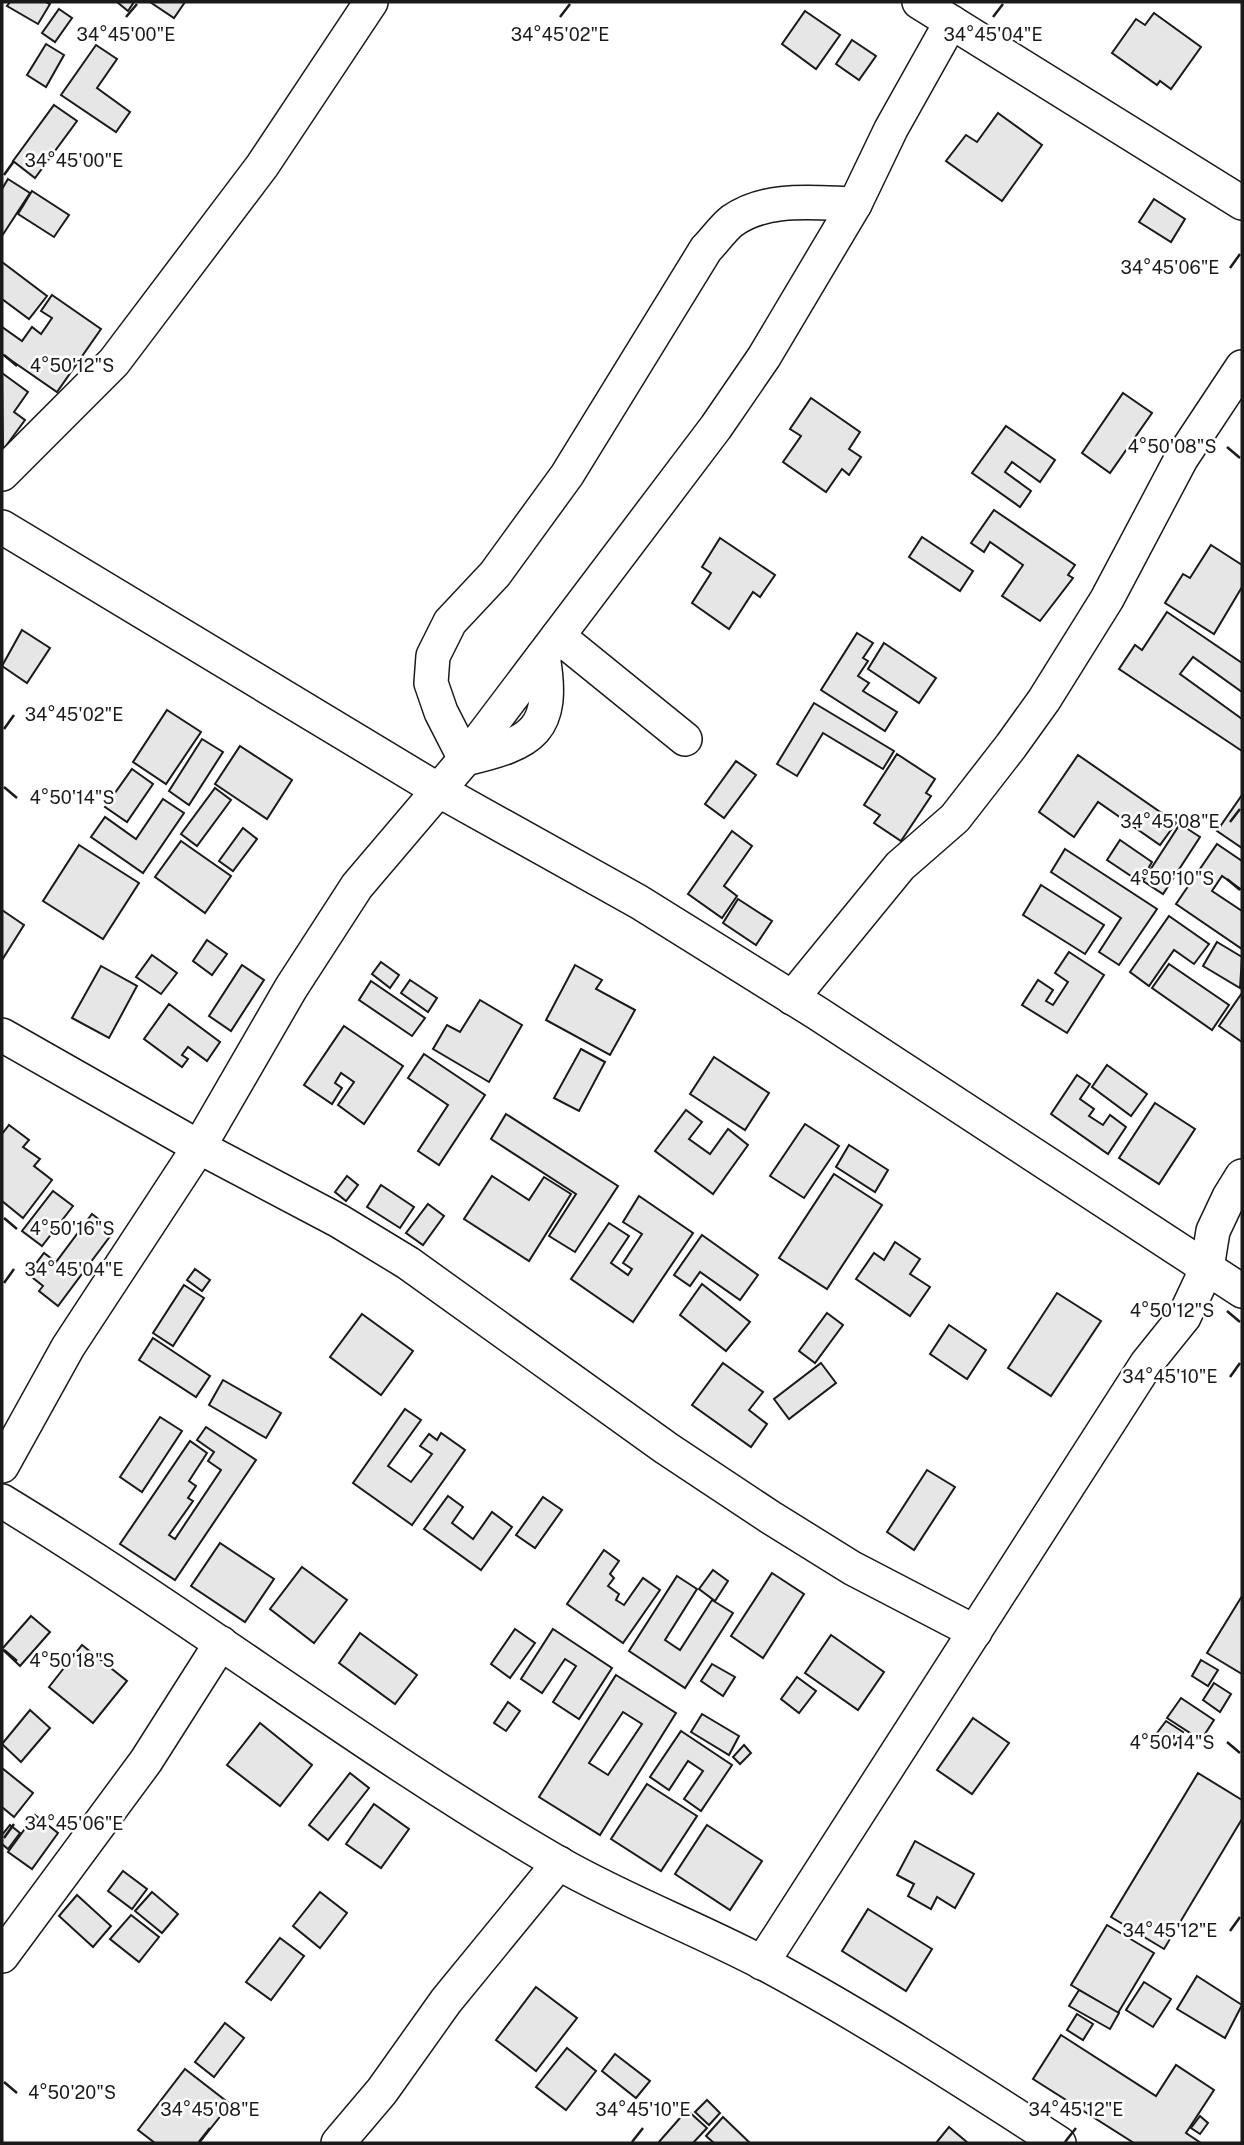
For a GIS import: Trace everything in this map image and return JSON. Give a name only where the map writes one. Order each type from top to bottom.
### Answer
[{"type":"street","points":[[2,474],[114,362],[262,166],[371,2]]},
{"type":"street","points":[[919,2],[1242,203]]},
{"type":"street","points":[[2,1466],[68,1348],[198,1147],[291,988],[357,886],[465,759],[716,427],[764,358],[855,204],[891,129],[951,22]]},
{"type":"street","points":[[465,759],[441,712],[431,683],[433,656],[450,622],[495,574],[567,475],[706,249],[731,222],[751,209],[776,204],[855,204]]},
{"type":"street","points":[[792,998],[900,866],[955,818],[1031,719],[1107,598],[1181,459],[1242,367]]},
{"type":"street","points":[[2,527],[440,791],[639,902],[792,998],[1242,1292]]},
{"type":"street","points":[[551,646],[685,739]]},
{"type":"street","points":[[2,1035],[198,1147],[327,1215],[408,1263],[666,1448],[770,1517],[852,1568],[975,1632]]},
{"type":"street","points":[[762,1963],[1147,1363],[1184,1317],[1207,1268],[1213,1231],[1228,1197],[1242,1176]]},
{"type":"street","points":[[2,1502],[74,1545],[337,1722],[559,1863],[617,1894],[762,1963],[843,2007],[1059,2143]]},
{"type":"street","points":[[2,1956],[146,1761],[221,1643]]},
{"type":"street","points":[[338,2143],[382,2091],[446,2001],[559,1863]]},
{"type":"building","points":[[10,2],[50,4],[38,24],[7,6]]},
{"type":"building","points":[[117,2],[134,2],[128,11]]},
{"type":"building","points":[[150,2],[185,2],[174,18]]},
{"type":"building","points":[[59,9],[72,18],[55,42],[42,33]]},
{"type":"building","points":[[805,11],[840,35],[816,69],[782,44]]},
{"type":"building","points":[[1154,13],[1201,47],[1171,89],[1160,81],[1157,85],[1112,53],[1136,19],[1145,25]]},
{"type":"building","points":[[852,40],[876,56],[859,80],[836,64]]},
{"type":"building","points":[[46,44],[64,55],[46,87],[27,75]]},
{"type":"building","points":[[96,45],[117,59],[97,88],[130,112],[116,132],[61,95]]},
{"type":"building","points":[[54,105],[77,121],[35,178],[13,161]]},
{"type":"building","points":[[998,113],[1042,145],[1002,201],[946,161],[966,135],[977,142]]},
{"type":"building","points":[[8,179],[30,193],[2,236],[2,189]]},
{"type":"building","points":[[32,191],[69,215],[54,237],[18,214]]},
{"type":"building","points":[[1154,199],[1185,219],[1171,242],[1139,222]]},
{"type":"building","points":[[2,262],[47,296],[29,319],[2,299]]},
{"type":"building","points":[[52,295],[101,329],[57,392],[2,354],[2,327],[22,341],[32,327],[41,334],[52,318],[41,311]]},
{"type":"building","points":[[2,373],[28,392],[14,412],[25,420],[3,450]]},
{"type":"building","points":[[1123,393],[1152,413],[1110,473],[1082,453]]},
{"type":"building","points":[[811,398],[860,432],[849,449],[861,457],[849,475],[842,469],[826,492],[783,462],[801,436],[790,429]]},
{"type":"building","points":[[1006,426],[1055,460],[1040,482],[1012,462],[1005,472],[1031,491],[1020,507],[972,473]]},
{"type":"building","points":[[994,510],[1075,565],[1068,575],[1073,578],[1040,621],[1002,596],[1023,565],[990,542],[984,552],[971,543]]},
{"type":"building","points":[[922,537],[973,571],[960,591],[909,557]]},
{"type":"building","points":[[720,538],[775,575],[760,597],[753,592],[729,629],[692,603],[711,573],[702,567]]},
{"type":"building","points":[[1211,545],[1242,565],[1242,587],[1214,634],[1165,603],[1183,574],[1190,578]]},
{"type":"building","points":[[1167,612],[1242,663],[1242,692],[1193,657],[1180,674],[1242,719],[1242,751],[1119,669],[1135,645],[1142,650]]},
{"type":"building","points":[[22,630],[50,648],[27,683],[2,666]]},
{"type":"building","points":[[857,633],[873,643],[863,658],[868,661],[858,676],[869,683],[863,691],[897,712],[885,731],[821,690]]},
{"type":"building","points":[[884,643],[936,678],[919,703],[868,669]]},
{"type":"building","points":[[814,703],[894,751],[883,769],[823,733],[797,776],[777,764]]},
{"type":"building","points":[[167,710],[201,732],[166,784],[133,762]]},
{"type":"building","points":[[202,739],[223,752],[189,805],[169,791]]},
{"type":"building","points":[[240,746],[292,780],[267,819],[215,784]]},
{"type":"building","points":[[897,754],[935,779],[926,793],[931,796],[901,841],[874,823],[880,815],[864,805]]},
{"type":"building","points":[[1078,755],[1176,823],[1160,845],[1098,802],[1074,837],[1039,812]]},
{"type":"building","points":[[736,761],[756,775],[724,818],[705,804]]},
{"type":"building","points":[[132,769],[153,784],[127,822],[105,807]]},
{"type":"building","points":[[215,788],[231,800],[197,846],[181,834]]},
{"type":"building","points":[[1242,795],[1242,848],[1217,831]]},
{"type":"building","points":[[163,799],[184,813],[143,873],[91,837],[105,817],[136,839]]},
{"type":"building","points":[[1180,824],[1200,837],[1163,894],[1143,881]]},
{"type":"building","points":[[243,828],[257,839],[233,871],[219,861]]},
{"type":"building","points":[[732,831],[752,846],[724,886],[737,896],[722,918],[688,894]]},
{"type":"building","points":[[1120,840],[1152,862],[1140,882],[1107,860]]},
{"type":"building","points":[[181,841],[231,876],[205,913],[155,877]]},
{"type":"building","points":[[1217,844],[1242,861],[1242,890],[1222,876],[1212,891],[1242,911],[1242,949],[1176,904]]},
{"type":"building","points":[[79,845],[139,883],[103,939],[43,901]]},
{"type":"building","points":[[1065,849],[1157,909],[1119,965],[1099,952],[1121,918],[1051,872]]},
{"type":"building","points":[[1041,885],[1104,925],[1085,954],[1023,915]]},
{"type":"building","points":[[738,899],[772,921],[756,945],[723,923]]},
{"type":"building","points":[[2,910],[24,925],[2,960]]},
{"type":"building","points":[[1169,916],[1209,944],[1194,964],[1174,950],[1149,986],[1130,972]]},
{"type":"building","points":[[207,940],[227,954],[212,975],[193,961]]},
{"type":"building","points":[[1217,942],[1242,957],[1240,988],[1203,966]]},
{"type":"building","points":[[1069,952],[1104,975],[1067,1033],[1022,1005],[1038,980],[1053,990],[1046,1001],[1053,1005],[1068,982],[1055,973]]},
{"type":"building","points":[[152,955],[177,973],[161,994],[136,977]]},
{"type":"building","points":[[381,962],[399,975],[390,988],[372,974]]},
{"type":"building","points":[[1169,964],[1229,1005],[1212,1030],[1152,988]]},
{"type":"building","points":[[242,965],[264,980],[231,1031],[209,1016]]},
{"type":"building","points":[[575,965],[602,980],[596,989],[635,1010],[610,1055],[546,1020]]},
{"type":"building","points":[[101,966],[137,986],[109,1038],[72,1018]]},
{"type":"building","points":[[410,980],[437,998],[428,1012],[401,993]]},
{"type":"building","points":[[371,981],[425,1018],[412,1036],[359,1000]]},
{"type":"building","points":[[1242,993],[1242,1042],[1219,1026]]},
{"type":"building","points":[[480,1000],[522,1025],[489,1082],[433,1049],[447,1025],[460,1032]]},
{"type":"building","points":[[169,1004],[220,1042],[207,1061],[188,1047],[182,1055],[188,1059],[182,1067],[144,1039]]},
{"type":"building","points":[[344,1026],[403,1066],[364,1124],[338,1105],[354,1082],[341,1073],[335,1083],[342,1088],[332,1104],[304,1085]]},
{"type":"building","points":[[581,1049],[605,1062],[579,1111],[554,1098]]},
{"type":"building","points":[[424,1054],[485,1095],[439,1165],[418,1151],[448,1105],[408,1078]]},
{"type":"building","points":[[714,1057],[769,1093],[745,1130],[690,1094]]},
{"type":"building","points":[[1107,1065],[1147,1094],[1131,1116],[1092,1087]]},
{"type":"building","points":[[1077,1075],[1090,1084],[1080,1099],[1094,1109],[1089,1116],[1103,1125],[1110,1115],[1126,1127],[1108,1154],[1051,1114]]},
{"type":"building","points":[[1155,1103],[1195,1129],[1159,1184],[1119,1158]]},
{"type":"building","points":[[686,1110],[702,1122],[689,1139],[710,1154],[728,1129],[748,1145],[713,1194],[655,1151]]},
{"type":"building","points":[[506,1114],[618,1186],[575,1252],[549,1236],[576,1194],[491,1139]]},
{"type":"building","points":[[805,1124],[839,1146],[804,1198],[770,1176]]},
{"type":"building","points":[[9,1125],[29,1140],[23,1147],[40,1159],[34,1166],[52,1180],[23,1218],[2,1201],[2,1134]]},
{"type":"building","points":[[849,1145],[888,1170],[875,1192],[836,1167]]},
{"type":"building","points":[[834,1174],[882,1205],[827,1289],[779,1258]]},
{"type":"building","points":[[347,1176],[358,1185],[346,1201],[335,1192]]},
{"type":"building","points":[[492,1176],[529,1200],[544,1177],[571,1194],[529,1261],[464,1219]]},
{"type":"building","points":[[381,1185],[414,1207],[400,1228],[367,1207]]},
{"type":"building","points":[[53,1191],[73,1206],[42,1246],[22,1231]]},
{"type":"building","points":[[639,1196],[693,1233],[633,1322],[571,1279],[609,1223],[629,1236],[611,1263],[628,1275],[632,1269],[623,1263],[642,1234],[623,1222]]},
{"type":"building","points":[[428,1204],[444,1216],[423,1245],[406,1233]]},
{"type":"building","points":[[92,1214],[114,1231],[58,1306],[39,1291],[43,1286],[28,1274],[44,1253],[56,1262]]},
{"type":"building","points":[[702,1235],[758,1275],[740,1300],[700,1272],[690,1286],[674,1275]]},
{"type":"building","points":[[895,1242],[920,1259],[910,1274],[930,1287],[910,1316],[856,1279],[874,1253],[884,1260]]},
{"type":"building","points":[[195,1269],[210,1280],[202,1291],[187,1280]]},
{"type":"building","points":[[702,1284],[750,1322],[726,1351],[680,1315]]},
{"type":"building","points":[[184,1285],[204,1298],[173,1346],[153,1333]]},
{"type":"building","points":[[1057,1293],[1101,1321],[1051,1396],[1008,1368]]},
{"type":"building","points":[[827,1313],[843,1325],[815,1363],[799,1351]]},
{"type":"building","points":[[362,1314],[413,1351],[381,1395],[330,1357]]},
{"type":"building","points":[[949,1325],[986,1350],[967,1379],[930,1354]]},
{"type":"building","points":[[153,1338],[210,1376],[196,1397],[139,1360]]},
{"type":"building","points":[[723,1363],[763,1392],[749,1410],[767,1424],[751,1447],[692,1405]]},
{"type":"building","points":[[821,1363],[836,1383],[789,1419],[774,1399]]},
{"type":"building","points":[[223,1380],[281,1413],[266,1438],[209,1405]]},
{"type":"building","points":[[405,1409],[421,1420],[388,1466],[411,1482],[432,1454],[420,1446],[429,1434],[437,1440],[441,1433],[465,1450],[412,1525],[353,1483]]},
{"type":"building","points":[[160,1417],[182,1431],[142,1492],[120,1477]]},
{"type":"building","points":[[206,1427],[256,1460],[175,1580],[120,1544],[190,1441],[207,1453],[189,1481],[196,1486],[188,1498],[193,1501],[169,1535],[175,1539],[221,1470],[208,1461],[214,1452],[197,1440]]},
{"type":"building","points":[[927,1470],[955,1487],[914,1550],[887,1532]]},
{"type":"building","points":[[448,1496],[463,1507],[452,1523],[473,1539],[492,1512],[512,1527],[481,1570],[424,1529]]},
{"type":"building","points":[[543,1497],[562,1510],[535,1548],[516,1535]]},
{"type":"building","points":[[220,1543],[274,1579],[245,1622],[191,1586]]},
{"type":"building","points":[[604,1550],[619,1561],[610,1574],[614,1578],[608,1586],[619,1594],[616,1600],[624,1605],[643,1578],[660,1590],[623,1643],[567,1604]]},
{"type":"building","points":[[302,1567],[347,1600],[314,1643],[270,1609]]},
{"type":"building","points":[[713,1570],[728,1581],[715,1601],[699,1589]]},
{"type":"building","points":[[772,1573],[804,1594],[763,1658],[731,1636]]},
{"type":"building","points":[[677,1576],[697,1589],[665,1640],[680,1650],[712,1600],[733,1613],[685,1688],[629,1651]]},
{"type":"building","points":[[1242,1596],[1242,1674],[1207,1653]]},
{"type":"building","points":[[31,1616],[50,1632],[20,1666],[2,1649]]},
{"type":"building","points":[[515,1629],[535,1643],[510,1678],[491,1664]]},
{"type":"building","points":[[553,1629],[612,1668],[579,1719],[553,1702],[576,1666],[565,1659],[542,1693],[521,1679]]},
{"type":"building","points":[[360,1633],[417,1675],[395,1704],[339,1663]]},
{"type":"building","points":[[831,1635],[884,1672],[858,1710],[805,1673]]},
{"type":"building","points":[[82,1645],[127,1681],[93,1723],[49,1687]]},
{"type":"building","points":[[1201,1660],[1218,1670],[1208,1686],[1192,1676]]},
{"type":"building","points":[[712,1664],[735,1677],[723,1696],[701,1681]]},
{"type":"building","points":[[616,1675],[676,1713],[600,1835],[539,1797]],"holes":[[[623,1712],[642,1724],[608,1775],[589,1763]]]},
{"type":"building","points":[[797,1677],[816,1691],[799,1713],[781,1699]]},
{"type":"building","points":[[1214,1683],[1231,1694],[1220,1712],[1203,1700]]},
{"type":"building","points":[[1181,1698],[1214,1720],[1201,1740],[1167,1718]]},
{"type":"building","points":[[508,1702],[520,1711],[506,1731],[494,1723]]},
{"type":"building","points":[[30,1710],[50,1728],[21,1762],[2,1744]]},
{"type":"building","points":[[702,1714],[739,1736],[729,1755],[691,1732]]},
{"type":"building","points":[[973,1718],[1009,1743],[972,1794],[937,1770]]},
{"type":"building","points":[[1166,1721],[1183,1732],[1175,1745],[1157,1733]]},
{"type":"building","points":[[260,1723],[312,1765],[280,1806],[227,1765]]},
{"type":"building","points":[[681,1731],[732,1765],[701,1811],[684,1799],[703,1771],[688,1761],[669,1790],[650,1777]]},
{"type":"building","points":[[744,1745],[751,1753],[740,1764],[733,1757]]},
{"type":"building","points":[[2,1768],[33,1793],[14,1817],[2,1807]]},
{"type":"building","points":[[350,1773],[369,1788],[328,1840],[309,1825]]},
{"type":"building","points":[[1198,1773],[1242,1800],[1242,1819],[1164,1949],[1111,1917]]},
{"type":"building","points":[[647,1784],[697,1816],[661,1871],[611,1839]]},
{"type":"building","points":[[374,1804],[409,1829],[381,1868],[346,1844]]},
{"type":"building","points":[[35,1815],[58,1833],[32,1869],[8,1852]]},
{"type":"building","points":[[10,1825],[20,1833],[8,1849],[2,1844],[2,1835]]},
{"type":"building","points":[[707,1825],[762,1861],[730,1910],[675,1874]]},
{"type":"building","points":[[915,1841],[974,1874],[955,1908],[937,1897],[931,1909],[908,1896],[914,1884],[897,1875]]},
{"type":"building","points":[[123,1871],[147,1889],[132,1909],[108,1891]]},
{"type":"building","points":[[152,1892],[178,1914],[162,1933],[135,1911]]},
{"type":"building","points":[[320,1892],[347,1913],[320,1948],[293,1926]]},
{"type":"building","points":[[77,1895],[111,1926],[93,1947],[59,1916]]},
{"type":"building","points":[[868,1909],[932,1949],[906,1991],[842,1951]]},
{"type":"building","points":[[131,1915],[159,1937],[139,1962],[110,1939]]},
{"type":"building","points":[[1107,1925],[1154,1953],[1118,2013],[1071,1985]]},
{"type":"building","points":[[280,1938],[304,1956],[271,2000],[246,1982]]},
{"type":"building","points":[[1197,1976],[1242,2005],[1225,2038],[1177,2009]]},
{"type":"building","points":[[1144,1982],[1171,1999],[1153,2027],[1126,2010]]},
{"type":"building","points":[[536,1987],[577,2018],[536,2071],[496,2040]]},
{"type":"building","points":[[1079,1990],[1119,2013],[1110,2029],[1069,2006]]},
{"type":"building","points":[[1077,2014],[1093,2024],[1083,2040],[1067,2030]]},
{"type":"building","points":[[225,2023],[244,2038],[214,2077],[195,2062]]},
{"type":"building","points":[[1061,2035],[1156,2096],[1176,2065],[1214,2090],[1186,2133],[1201,2143],[1134,2143],[1033,2079]]},
{"type":"building","points":[[567,2048],[596,2071],[566,2110],[536,2087]]},
{"type":"building","points":[[615,2054],[650,2081],[636,2098],[602,2071]]},
{"type":"building","points":[[185,2069],[230,2104],[199,2143],[155,2143],[138,2130]]},
{"type":"building","points":[[707,2100],[720,2113],[709,2125],[695,2112]]},
{"type":"building","points":[[687,2110],[707,2128],[693,2143],[658,2143]]},
{"type":"building","points":[[1200,2116],[1208,2123],[1200,2134],[1191,2128]]},
{"type":"building","points":[[723,2117],[750,2143],[714,2143],[706,2136]]},
{"type":"building","points":[[949,2127],[968,2143],[936,2143]]}]
